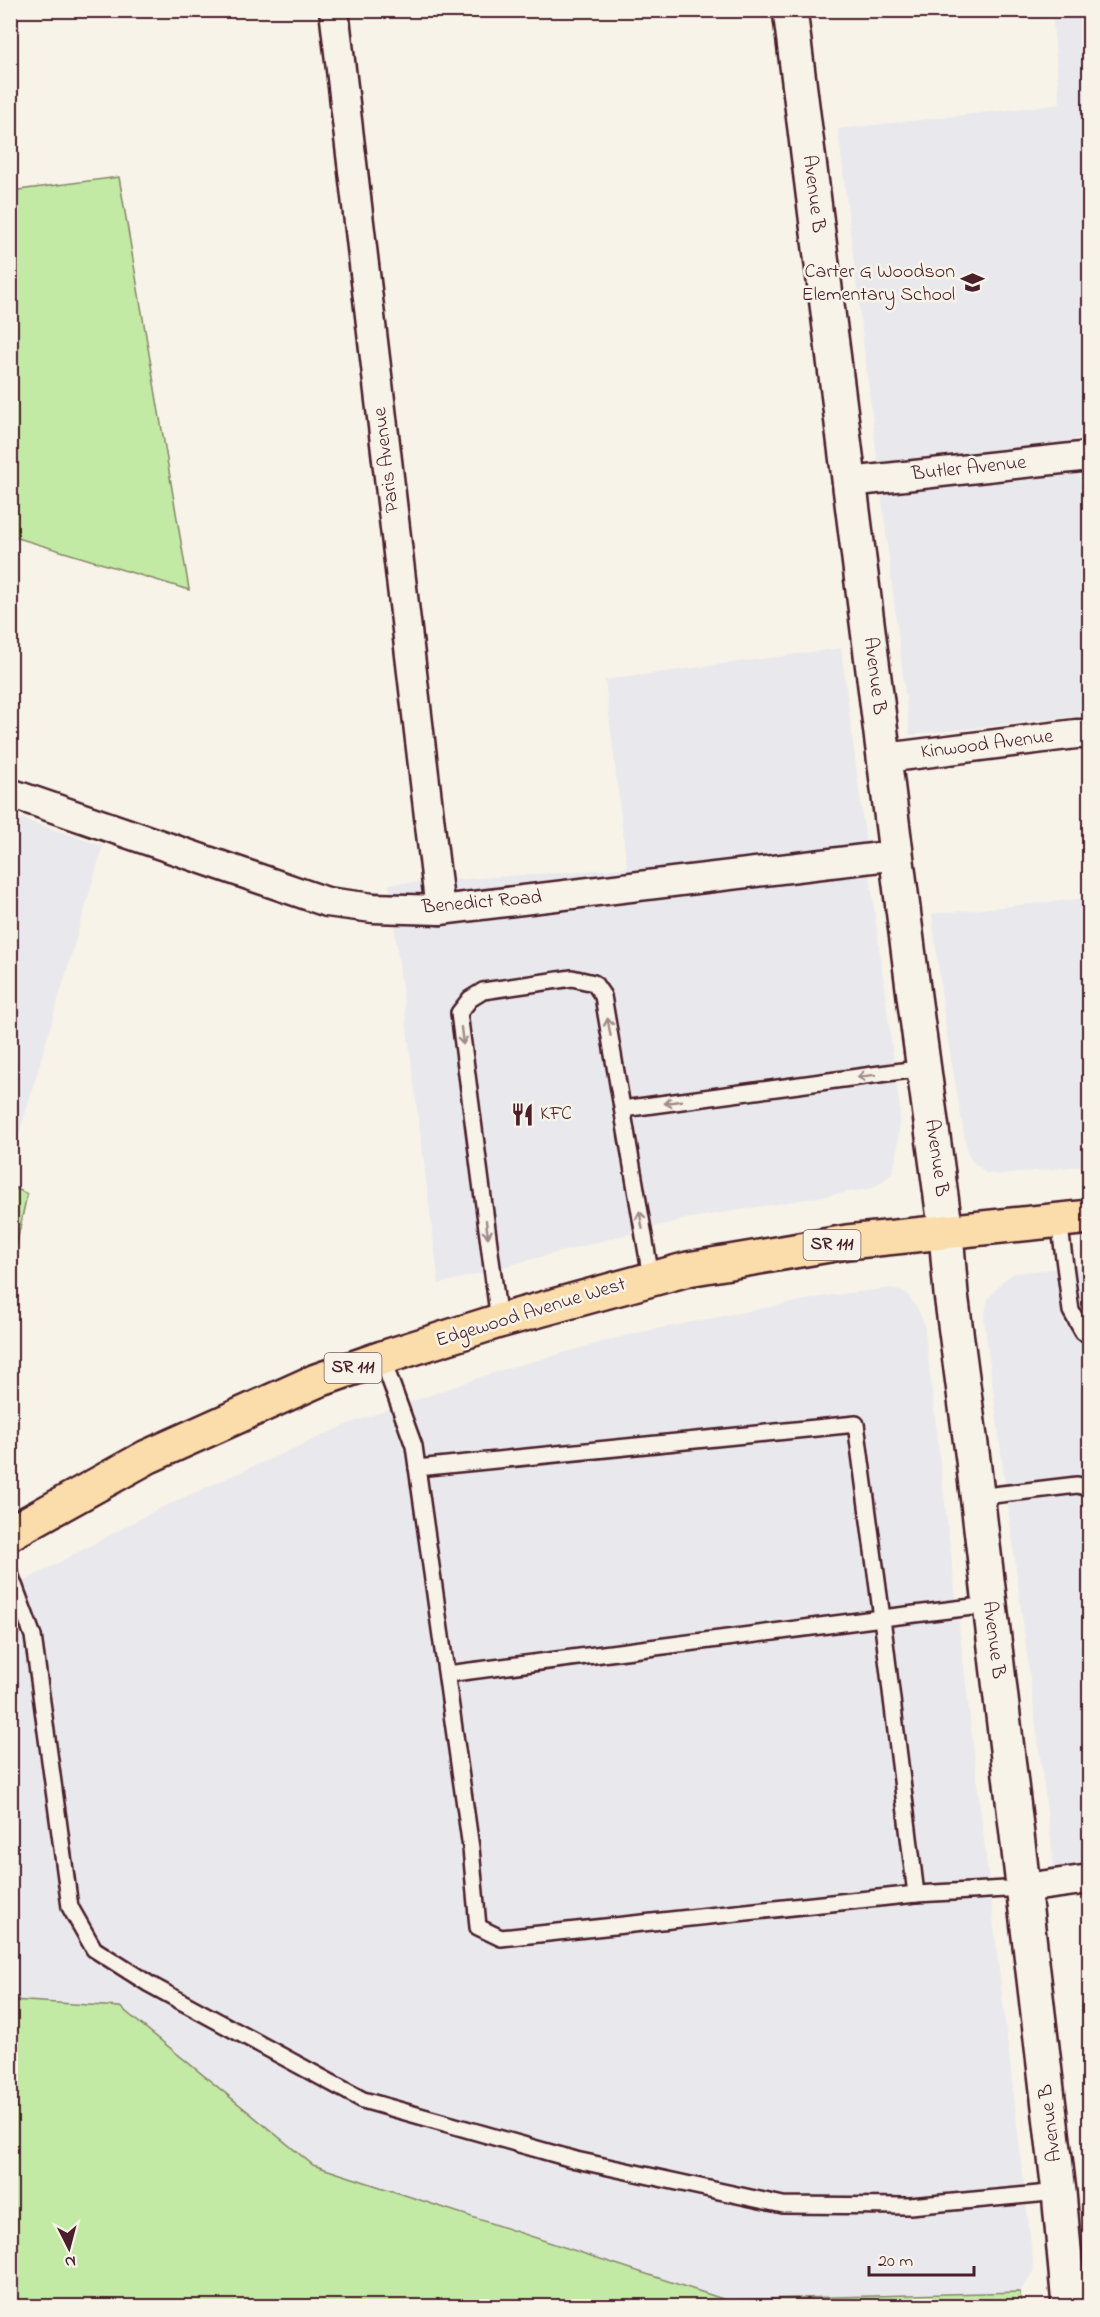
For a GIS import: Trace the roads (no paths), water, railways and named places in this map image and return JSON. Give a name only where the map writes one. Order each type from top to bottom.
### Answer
[{"type":"main road","name":"Avenue B","points":[[790,10],[946,1233],[951,1294],[1059,2192],[1069,2307]]},
{"type":"main road","name":"Edgewood Avenue West","points":[[10,1533],[147,1457],[316,1381],[499,1321],[651,1277],[688,1269],[847,1242],[1074,1219]]},
{"type":"street","name":"Paris Avenue","points":[[334,10],[441,910]]},
{"type":"street","name":"Butler Avenue","points":[[849,482],[1089,456]]},
{"type":"street","name":"Kinwood Avenue","points":[[885,758],[1089,734]]},
{"type":"street","name":"Benedict Road","points":[[10,793],[327,902],[373,908],[441,910],[897,855]]},
{"type":"street","points":[[1024,1888],[1089,1879]]},
{"type":"lane","points":[[499,1321],[459,1013],[470,999],[483,991],[572,978],[594,983],[603,996],[651,1277]]},
{"type":"lane","points":[[623,1109],[924,1068]]},
{"type":"lane","points":[[1074,1219],[1071,1311],[1083,1332],[1089,1335]]},
{"type":"lane","points":[[382,1358],[414,1446],[471,1848],[478,1927],[501,1938],[916,1894],[1024,1888]]},
{"type":"lane","points":[[417,1468],[856,1424],[916,1894]]},
{"type":"lane","points":[[976,1497],[1077,1485],[1089,1488]]},
{"type":"lane","points":[[10,1574],[33,1636],[70,1907],[94,1949],[149,1984],[363,2100],[576,2160],[783,2205],[910,2206],[1059,2192]]},
{"type":"lane","points":[[447,1674],[989,1605]]},
{"type":"place","name":"Carter G Woodson Elementary School","points":[[973,283]]},
{"type":"place","name":"KFC","points":[[522,1114]]}]
